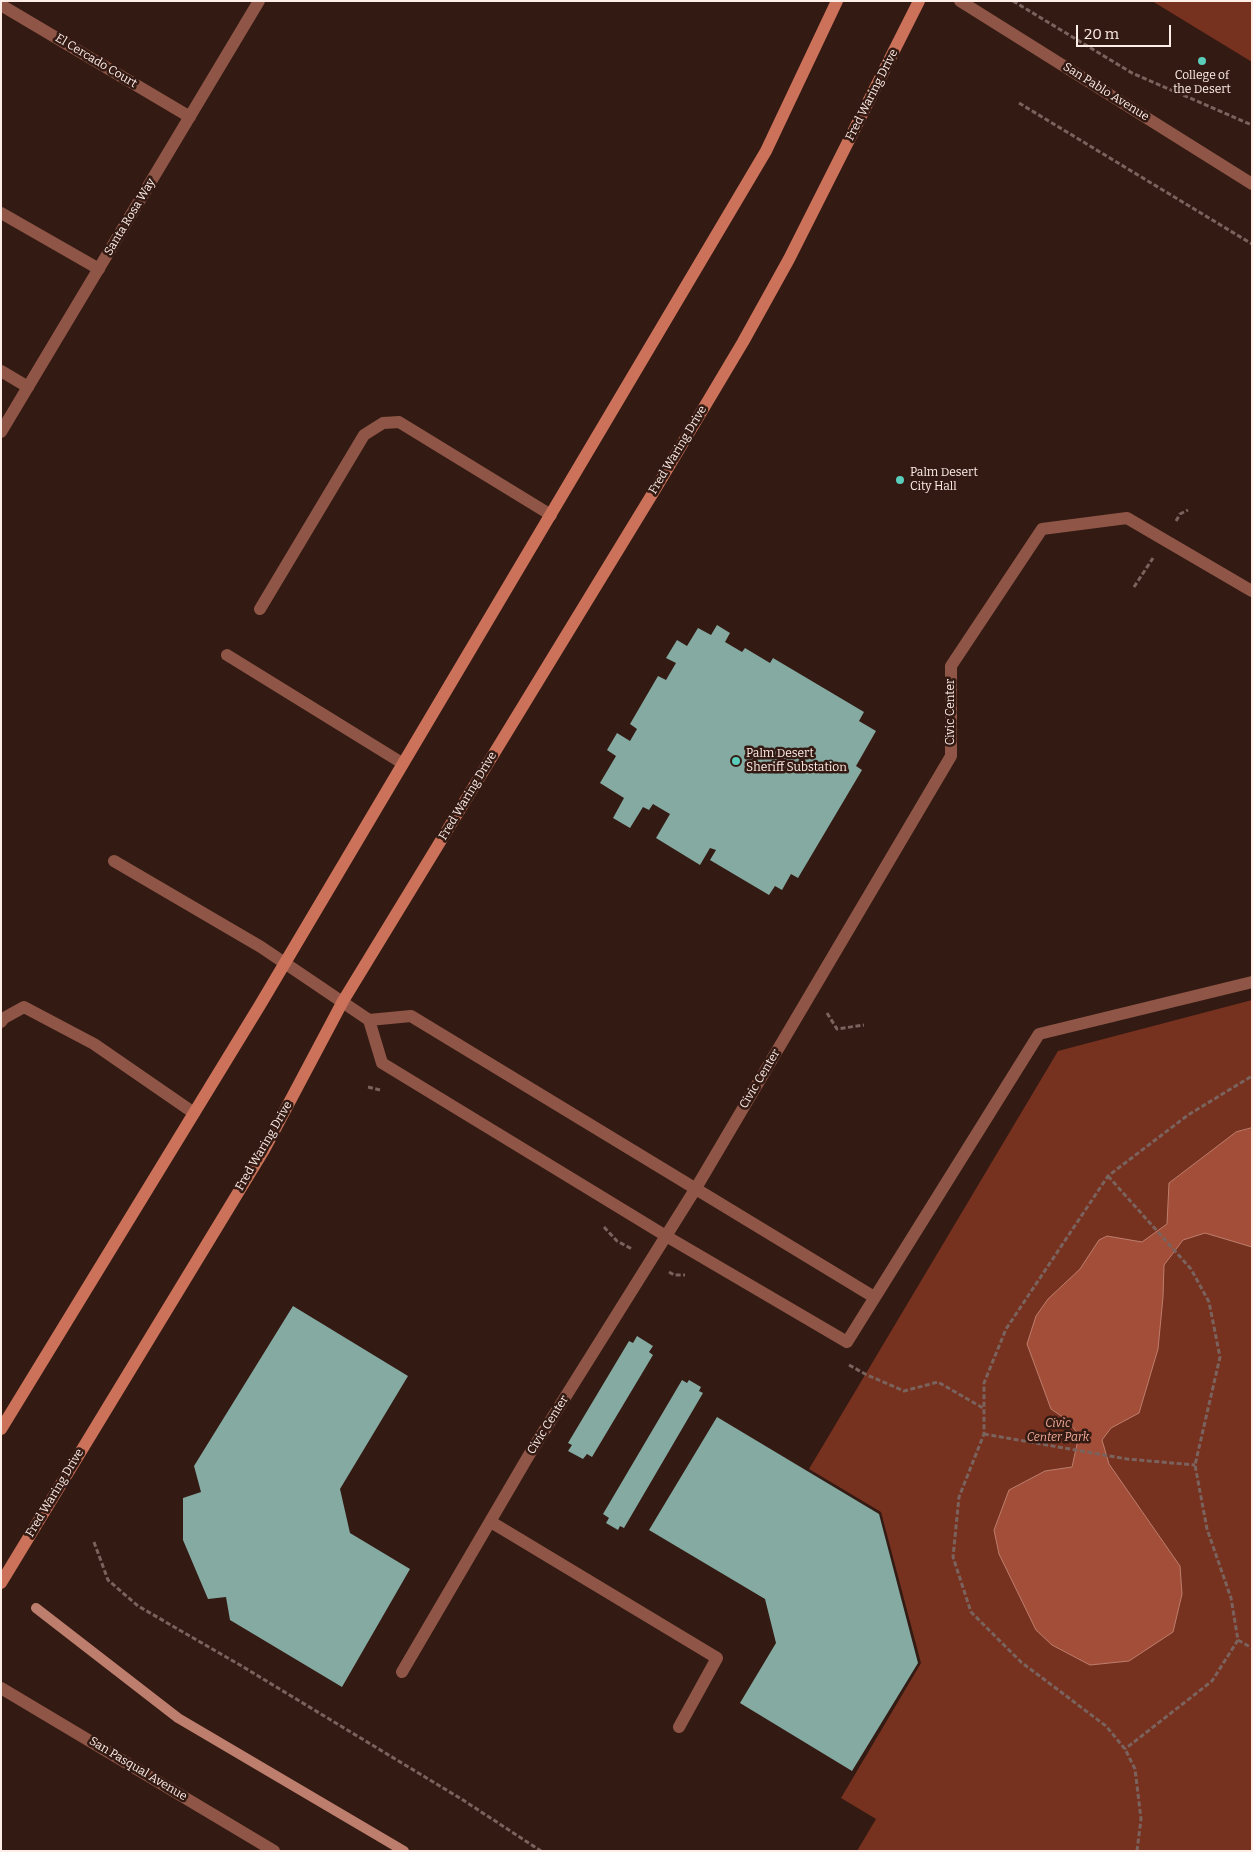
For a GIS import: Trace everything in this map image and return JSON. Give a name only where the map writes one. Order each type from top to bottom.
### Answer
[{"type":"main road","points":[[1,1429],[260,1005],[766,151],[837,1]]},
{"type":"main road","name":"Fred Waring Drive","points":[[1,1583],[264,1150],[343,1001],[659,483],[742,342],[789,259],[919,1]]},
{"type":"street","name":"Santa Rosa Way","points":[[1,432],[259,1]]},
{"type":"street","name":"San Pablo Avenue","points":[[960,1],[1252,184]]},
{"type":"street","name":"El Cercado Court","points":[[1,5],[190,117]]},
{"type":"street","points":[[1,213],[99,269]]},
{"type":"street","points":[[1,371],[28,387]]},
{"type":"street","points":[[260,609],[364,435],[382,422],[399,422],[550,515]]},
{"type":"street","name":"Civic Center","points":[[402,1672],[529,1455],[696,1188],[951,756],[951,666],[1042,529],[1127,518],[1252,591]]},
{"type":"street","points":[[227,655],[402,764]]},
{"type":"street","points":[[114,861],[260,947],[370,1020],[382,1063],[666,1236],[847,1342],[1039,1034],[1252,982]]},
{"type":"street","points":[[1,1022],[4,1018],[24,1007],[94,1044],[194,1113]]},
{"type":"street","points":[[370,1020],[411,1016],[874,1297]]},
{"type":"street","points":[[490,1522],[717,1658],[679,1727]]},
{"type":"street","name":"San Pasqual Avenue","points":[[1,1688],[274,1851]]},
{"type":"path","points":[[1013,1],[1132,73],[1252,125]]},
{"type":"path","points":[[1019,103],[1252,244]]},
{"type":"path","points":[[1137,1851],[1141,1819],[1135,1769],[1125,1749],[1106,1726],[1021,1662],[971,1612],[953,1558],[959,1497],[984,1434],[984,1383],[1006,1329],[1108,1176],[1188,1115],[1252,1076]]},
{"type":"path","points":[[1108,1176],[1191,1269],[1209,1302],[1220,1357],[1195,1465],[1207,1529],[1231,1598],[1238,1640],[1212,1681],[1125,1749]]},
{"type":"path","points":[[938,1382],[984,1408]]},
{"type":"path","points":[[984,1434],[1127,1459],[1195,1465]]},
{"type":"path","points":[[94,1542],[108,1580],[138,1606],[240,1665],[463,1800],[541,1851]]},
{"type":"path","points":[[1238,1640],[1252,1648]]},
{"type":"green space","points":[[1152,1],[1252,1],[1252,62]]},
{"type":"green space","name":"Civic Center Park","points":[[1252,1000],[1252,1851],[857,1851],[876,1819],[841,1798],[921,1663],[881,1512],[809,1469],[1058,1051]]},
{"type":"shaded area","points":[[1252,1128],[1252,1247],[1205,1233],[1183,1240],[1164,1265],[1158,1349],[1139,1413],[1111,1428],[1102,1440],[1109,1464],[1180,1566],[1182,1594],[1173,1632],[1129,1661],[1090,1665],[1052,1645],[1036,1630],[999,1554],[994,1530],[1009,1490],[1045,1471],[1072,1467],[1079,1435],[1067,1420],[1051,1409],[1027,1344],[1036,1316],[1048,1299],[1080,1269],[1099,1240],[1107,1236],[1142,1242],[1167,1224],[1169,1183],[1236,1132]]},
{"type":"building","name":"Palm Desert Sheriff Substation","points":[[717,625],[730,633],[725,642],[742,652],[745,648],[770,663],[773,658],[864,712],[859,721],[876,731],[856,766],[862,770],[798,878],[791,874],[782,890],[775,886],[769,895],[710,860],[716,850],[710,848],[700,865],[656,838],[670,814],[653,804],[649,810],[643,807],[630,828],[613,818],[624,798],[600,783],[616,756],[607,750],[617,733],[630,741],[637,729],[630,724],[658,676],[666,680],[676,663],[666,658],[677,640],[687,646],[698,628],[711,635]]},
{"type":"building","points":[[293,1306],[408,1376],[340,1489],[350,1533],[410,1569],[342,1687],[230,1620],[226,1597],[208,1599],[183,1540],[183,1498],[201,1492],[194,1466]]},
{"type":"building","points":[[637,1336],[653,1346],[649,1352],[653,1355],[592,1457],[587,1454],[583,1459],[568,1451],[572,1445],[568,1443],[629,1341],[633,1343]]},
{"type":"building","points":[[682,1380],[687,1383],[689,1380],[701,1387],[699,1391],[703,1393],[624,1528],[620,1526],[618,1530],[606,1523],[609,1518],[603,1514]]},
{"type":"building","points":[[717,1417],[879,1514],[918,1663],[852,1771],[740,1703],[776,1643],[765,1599],[649,1530]]},
{"type":"waterway","points":[[36,1608],[178,1718],[404,1851]]},
{"type":"place","name":"College of the Desert","points":[[1202,61]]},
{"type":"place","name":"Palm Desert City Hall","points":[[900,480]]},
{"type":"place","name":"Palm Desert Sheriff Substation","points":[[736,761]]}]
